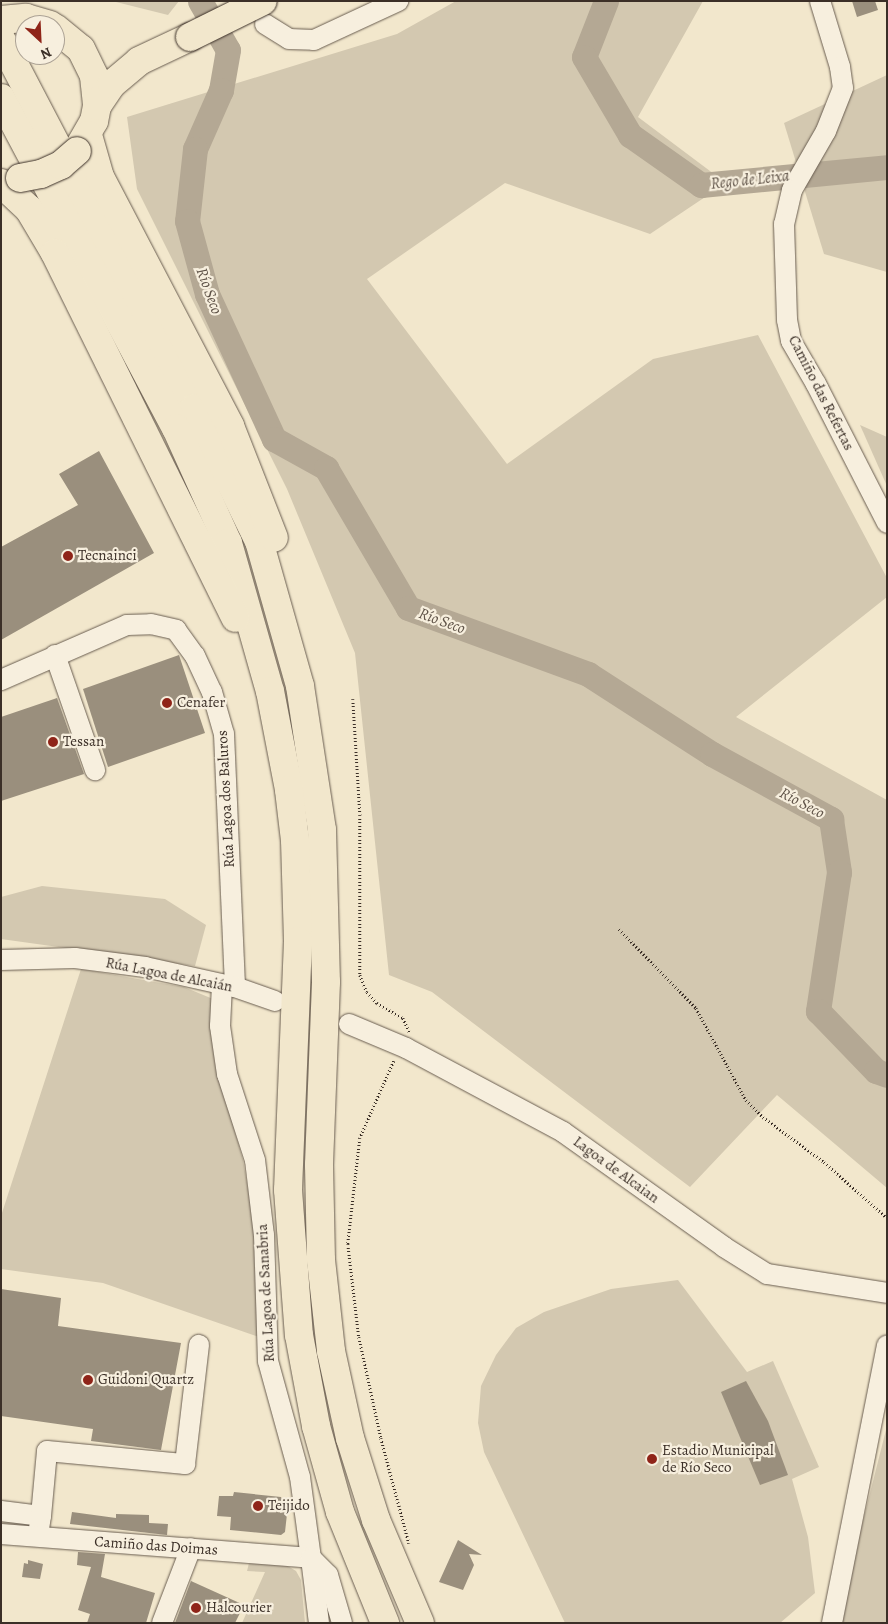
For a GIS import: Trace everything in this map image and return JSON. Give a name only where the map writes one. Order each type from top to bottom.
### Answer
[{"type":"highway","points":[[35,1],[44,15]]},
{"type":"highway","points":[[264,13],[190,37],[139,61],[112,84],[97,106],[83,143],[48,171],[8,179],[55,252],[270,691]]},
{"type":"highway","points":[[5,26],[259,541],[300,686]]},
{"type":"highway","points":[[65,36],[80,49],[106,59],[139,61]]},
{"type":"highway","points":[[80,49],[94,76],[97,106]]},
{"type":"highway","points":[[1,98],[176,428],[228,543],[270,691],[289,790],[295,840],[298,941],[288,1190],[299,1335],[316,1426],[340,1512],[385,1623]]},
{"type":"highway","points":[[83,143],[230,426],[254,480],[291,597],[300,686],[322,830],[326,982],[319,1174],[321,1260],[331,1351],[350,1438],[376,1520],[420,1623]]},
{"type":"street","points":[[264,13],[289,39],[314,40],[398,1]]},
{"type":"street","name":"Camiño das Refertas","points":[[820,1],[840,67],[843,88],[826,131],[792,190],[784,224],[787,320],[791,341],[816,384],[887,523]]},
{"type":"street","name":"Rúa Lagoa dos Baluros","points":[[1,680],[127,625],[151,624],[176,630],[195,656],[212,692],[224,734],[228,986]]},
{"type":"street","points":[[55,655],[96,770]]},
{"type":"street","name":"Rúa Lagoa de Alcaián","points":[[1,960],[75,958],[145,967],[228,986],[275,1001]]},
{"type":"street","name":"Rúa Lagoa de Sanabria","points":[[228,986],[220,1026],[227,1074],[255,1160],[262,1216],[268,1361],[300,1477],[319,1623]]},
{"type":"street","name":"Lagoa de Alcaian","points":[[349,1024],[404,1047],[563,1132],[724,1247],[767,1274],[887,1293]]},
{"type":"street","points":[[38,1537],[47,1451],[185,1464],[199,1345]]},
{"type":"street","points":[[832,1623],[887,1345]]},
{"type":"street","points":[[1,1511],[40,1516]]},
{"type":"street","name":"Camiño das Doimas","points":[[1,1534],[311,1558]]},
{"type":"street","points":[[162,1623],[191,1548]]},
{"type":"street","points":[[311,1558],[328,1575],[342,1623]]},
{"type":"path","points":[[352,699],[360,815],[360,975],[367,992],[377,1003],[403,1018],[410,1031],[360,1138],[348,1244],[359,1337],[381,1438],[410,1544]]},
{"type":"path","points":[[619,929],[696,1008],[746,1100],[887,1218]]},
{"type":"shaded area","points":[[112,1],[179,1],[168,15]]},
{"type":"shaded area","points":[[456,1],[703,1],[638,117],[726,183],[650,234],[505,183],[367,279],[507,464],[653,359],[758,335],[887,578],[887,597],[736,717],[887,800],[887,1188],[777,1095],[690,1187],[432,992],[389,975],[355,653],[287,489],[137,189],[127,117],[397,34]]},
{"type":"shaded area","points":[[887,75],[887,272],[824,254],[784,123]]},
{"type":"shaded area","points":[[860,425],[887,437],[887,486]]},
{"type":"shaded area","points":[[42,886],[165,899],[206,925],[195,966],[1,939],[1,897]]},
{"type":"shaded area","points":[[81,969],[184,987],[213,999],[215,1060],[243,1160],[256,1235],[259,1337],[103,1283],[1,1269],[1,1216]]},
{"type":"shaded area","name":"Estadio Municipal de Río Seco","points":[[678,1280],[747,1372],[773,1361],[819,1467],[792,1479],[808,1537],[815,1593],[780,1623],[565,1623],[484,1452],[478,1423],[481,1386],[496,1355],[516,1328],[544,1312],[611,1289]]},
{"type":"shaded area","points":[[887,1426],[887,1623],[837,1623]]},
{"type":"shaded area","points":[[249,1563],[286,1565],[296,1571],[301,1580],[305,1623],[242,1623],[265,1572],[247,1571]]},
{"type":"building","points":[[852,1],[875,1],[878,10],[857,17]]},
{"type":"building","points":[[99,451],[154,553],[1,640],[1,547],[78,505],[59,474]]},
{"type":"building","points":[[179,655],[205,733],[108,767],[83,689]]},
{"type":"building","points":[[57,698],[84,774],[1,801],[1,717]]},
{"type":"building","name":"Guidoni Quartz","points":[[1,1289],[61,1298],[58,1326],[181,1343],[161,1450],[91,1441],[93,1429],[1,1416]]},
{"type":"building","points":[[746,1381],[768,1421],[788,1475],[760,1485],[721,1392]]},
{"type":"building","name":"Teijido","points":[[234,1492],[281,1497],[287,1514],[285,1532],[281,1535],[230,1530],[231,1517],[217,1516],[219,1496],[233,1496]]},
{"type":"building","points":[[72,1512],[116,1518],[116,1514],[149,1515],[149,1523],[168,1524],[167,1535],[70,1524]]},
{"type":"building","points":[[458,1540],[482,1555],[469,1554],[474,1565],[463,1590],[439,1582]]},
{"type":"building","points":[[78,1552],[105,1554],[101,1577],[155,1593],[146,1623],[87,1623],[90,1614],[78,1610],[91,1567],[77,1565]]},
{"type":"building","points":[[28,1560],[43,1564],[40,1579],[22,1577],[24,1563],[28,1564]]},
{"type":"building","name":"Halcourier","points":[[191,1581],[244,1605],[235,1623],[175,1623]]},
{"type":"waterway","name":"Río Seco","points":[[200,1],[228,50],[221,90],[195,149],[187,221],[207,294],[274,439],[326,468],[408,608],[588,674],[712,754],[831,819],[839,872],[818,1011],[876,1071],[887,1075]]},
{"type":"waterway","name":"Rego de Leixa","points":[[606,1],[584,57],[630,135],[701,185],[887,167]]},
{"type":"place","name":"Tecnainci","points":[[68,556]]},
{"type":"place","name":"Cenafer","points":[[167,703]]},
{"type":"place","name":"Tessan","points":[[53,742]]},
{"type":"place","name":"Guidoni Quartz","points":[[88,1380]]},
{"type":"place","name":"Estadio Municipal de Río Seco","points":[[652,1459]]},
{"type":"place","name":"Teijido","points":[[258,1506]]},
{"type":"place","name":"Halcourier","points":[[196,1608]]}]
